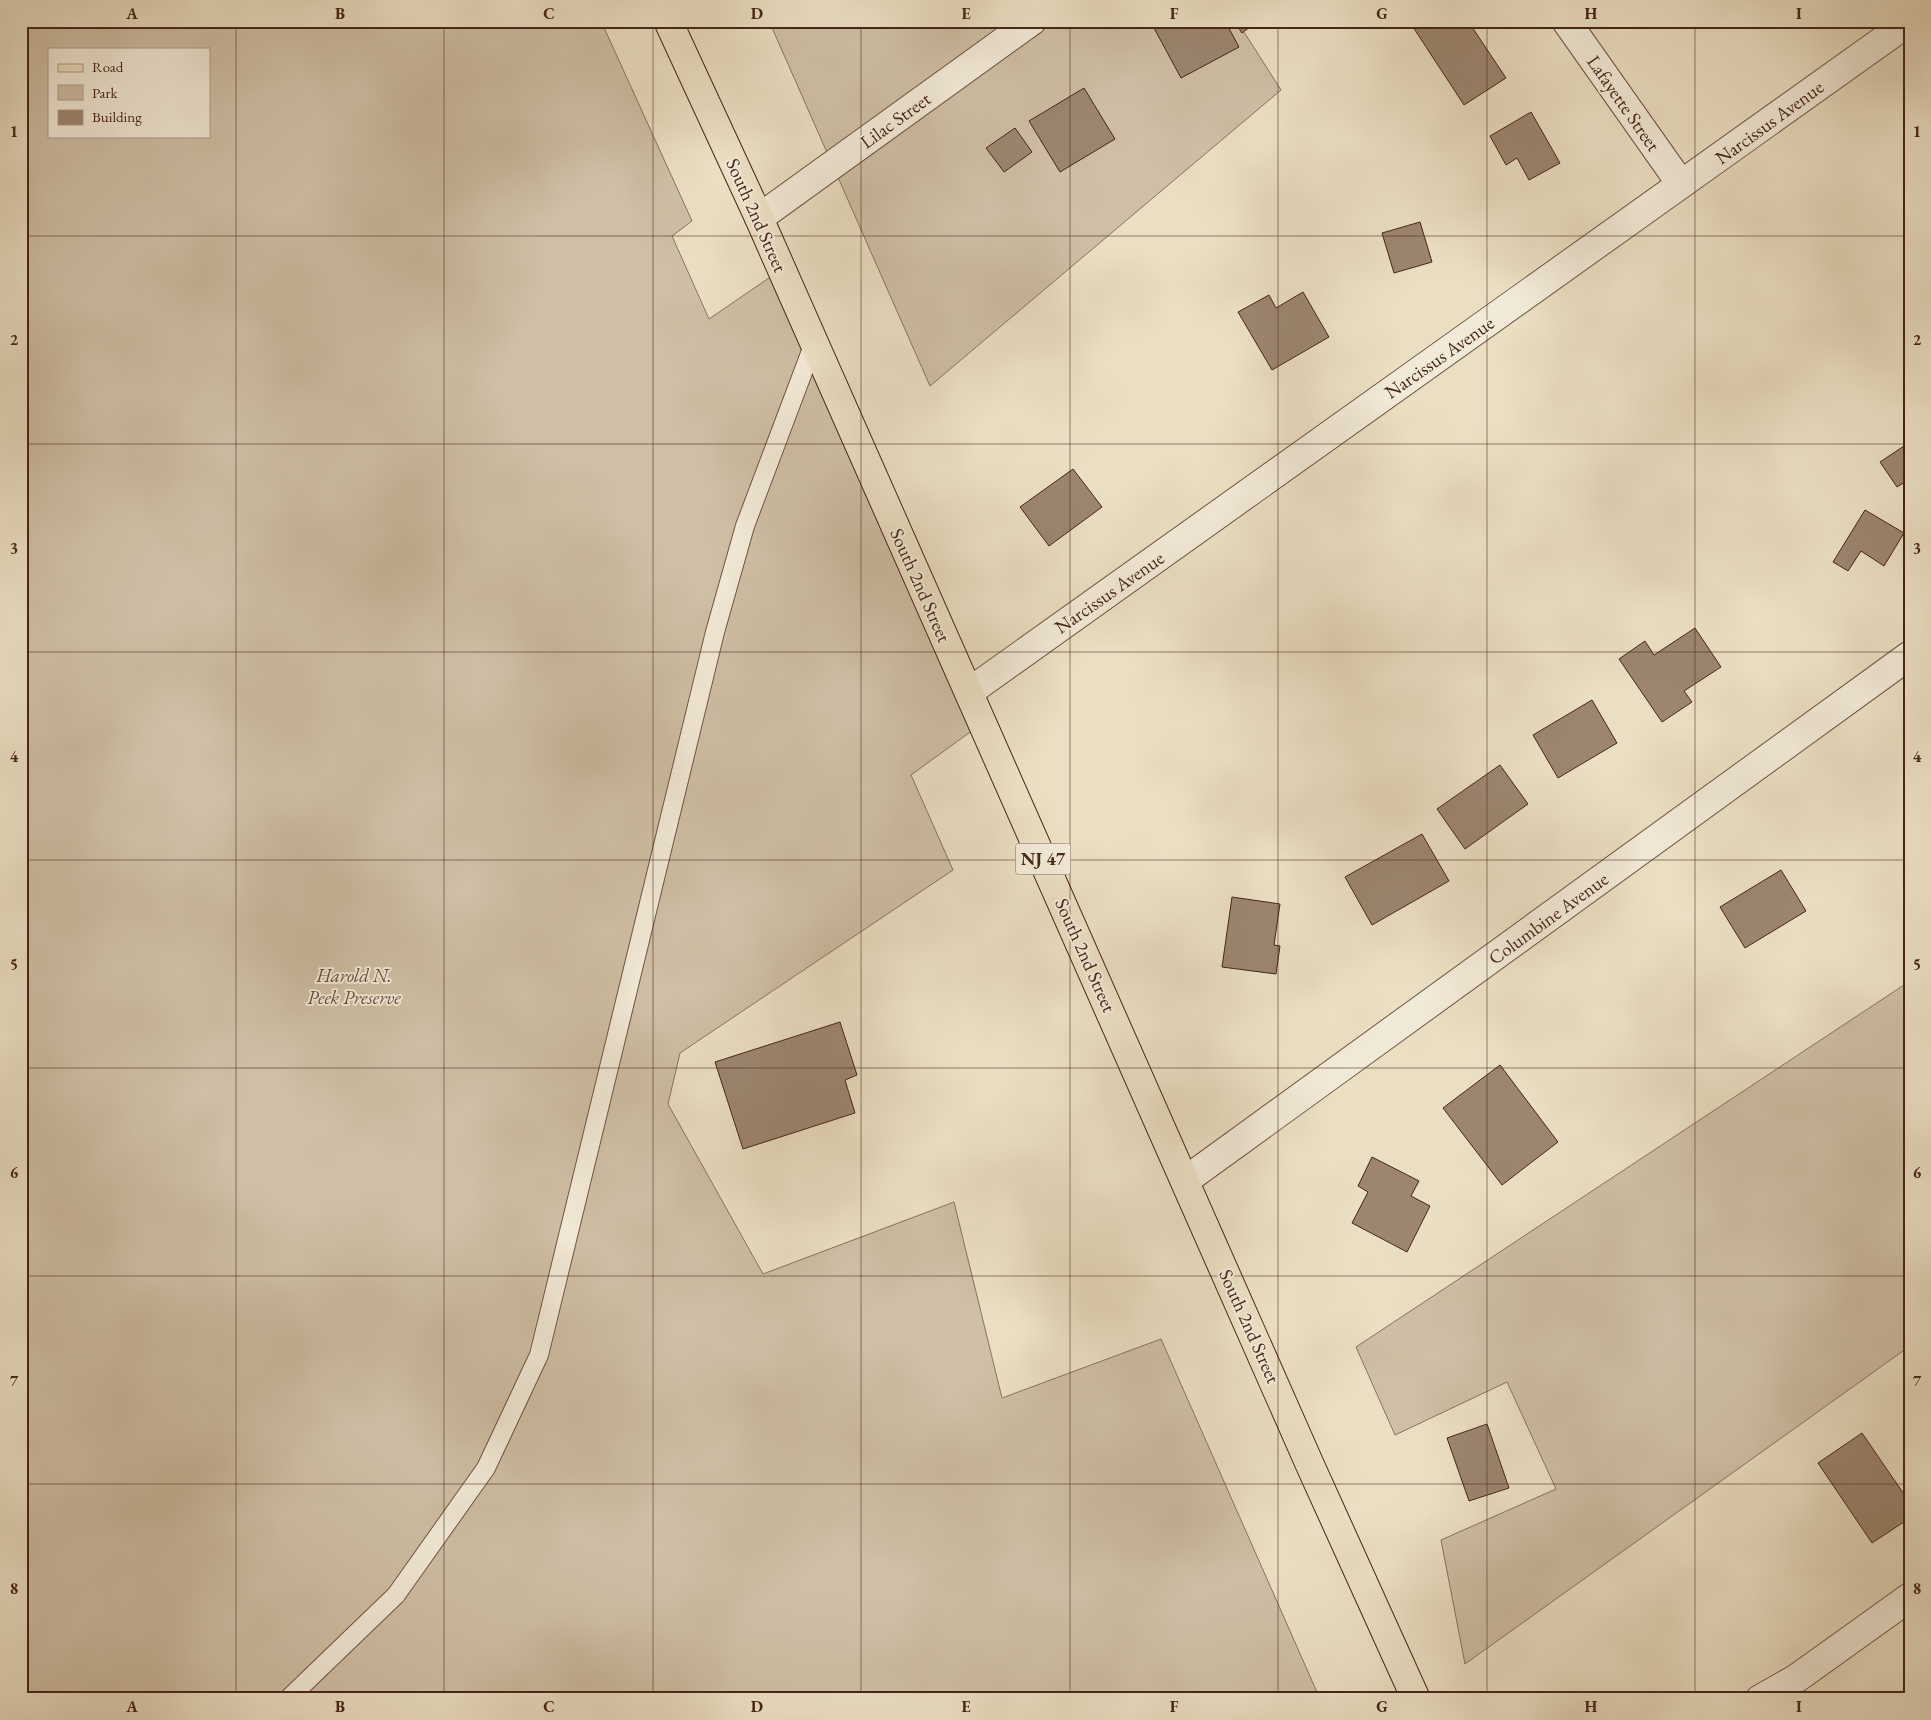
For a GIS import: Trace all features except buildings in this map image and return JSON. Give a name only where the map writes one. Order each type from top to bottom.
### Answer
[{"type":"main road","name":"South 2nd Street","points":[[668,21],[759,218],[1186,1180],[1310,1465],[1416,1699]]},
{"type":"street","name":"Lilac Street","points":[[759,218],[1032,21]]},
{"type":"street","name":"Lafayette Street","points":[[1566,21],[1681,184]]},
{"type":"street","name":"Narcissus Avenue","points":[[968,692],[1910,21]]},
{"type":"street","name":"Columbine Avenue","points":[[1186,1180],[1910,655]]},
{"type":"street","points":[[1760,1699],[1797,1678],[1910,1597]]},
{"type":"lane","points":[[288,1699],[396,1594],[486,1468],[539,1355],[715,632],[745,526],[814,342]]},
{"type":"green space","name":"Harold N. Peek Preserve","points":[[21,21],[601,21],[692,221],[672,236],[709,319],[785,267],[984,722],[911,775],[953,870],[680,1053],[668,1104],[763,1274],[954,1202],[1002,1398],[1161,1339],[1320,1699],[21,1699]]},
{"type":"green space","points":[[769,21],[1237,21],[1281,90],[930,386]]},
{"type":"green space","points":[[1910,981],[1910,1346],[1465,1664],[1441,1540],[1556,1489],[1507,1382],[1395,1435],[1356,1347]]}]
